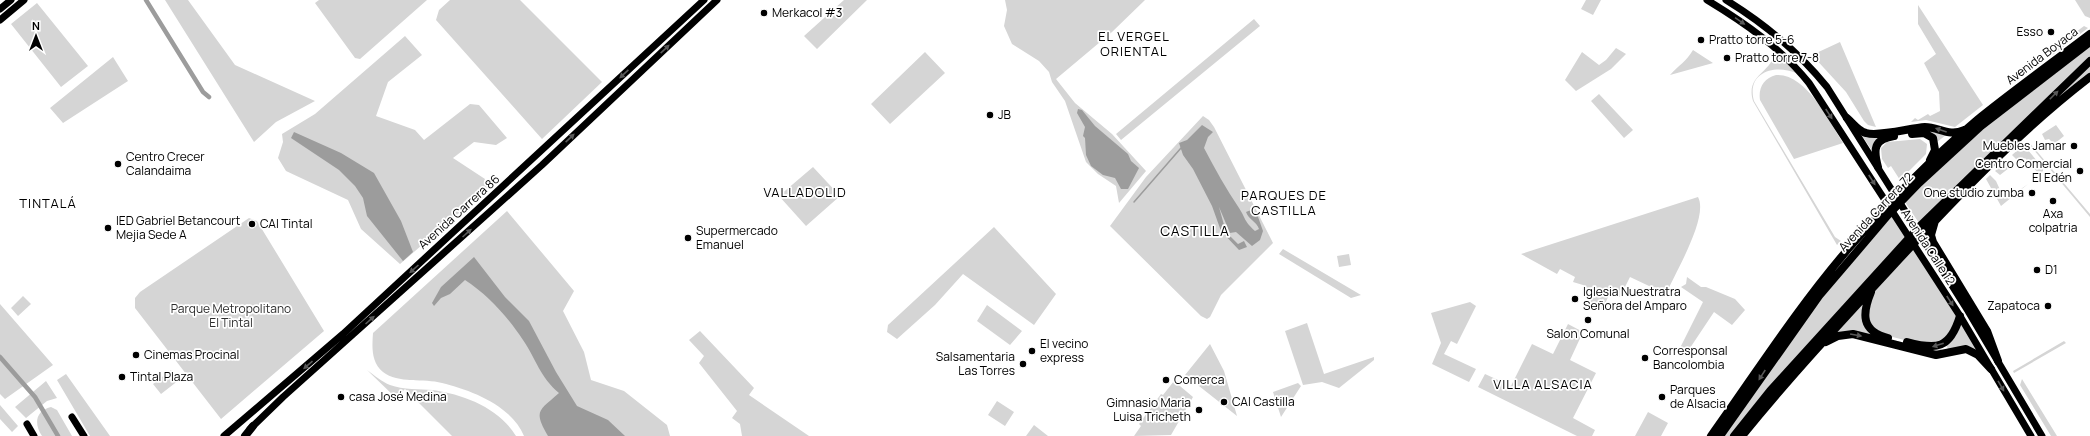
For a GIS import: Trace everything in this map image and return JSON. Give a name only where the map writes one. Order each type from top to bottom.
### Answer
[{"type":"highway","name":"Avenida Carrera 72","points":[[1711,436],[1781,336],[1838,260],[1915,178],[1961,134],[2025,91],[2088,39]]},
{"type":"highway","name":"Avenida Boyaca","points":[[2008,96],[2088,39]]},
{"type":"highway","points":[[1734,436],[1770,392],[1875,275],[1947,199],[2090,61]]},
{"type":"highway","points":[[1742,436],[1820,346],[1936,219],[2051,108],[2090,77]]},
{"type":"highway","points":[[2008,96],[2025,91]]},
{"type":"highway","name":"Avenida Carrera 72","points":[[1720,436],[1833,277],[1906,196],[2008,96]]},
{"type":"highway","points":[[1847,118],[1859,130],[1868,134],[1929,127],[1954,133],[1978,124]]},
{"type":"highway","points":[[1878,167],[1875,153],[1877,143],[1880,140],[1919,133],[1928,135],[1935,143],[1934,154],[1928,165]]},
{"type":"highway","points":[[1906,196],[1915,178]]},
{"type":"highway","points":[[1936,219],[1932,228],[1933,242],[1987,331],[1998,361]]},
{"type":"highway","points":[[1875,275],[1891,267]]},
{"type":"highway","points":[[1874,286],[1865,307],[1865,319],[1870,329],[1880,336],[1921,346],[1935,347],[1950,338],[1954,333],[1960,316]]},
{"type":"highway","points":[[1820,346],[1838,336],[1849,334],[1936,355],[1966,349],[1978,355],[1991,368]]},
{"type":"highway","points":[[244,436],[253,426]]},
{"type":"main road","points":[[0,9],[12,0]]},
{"type":"main road","points":[[0,20],[24,0]]},
{"type":"main road","name":"Avenida Carrera 86","points":[[224,435],[343,334],[704,0]]},
{"type":"main road","name":"Avenida Carrera 86","points":[[253,426],[282,397],[542,165],[717,0]]},
{"type":"main road","name":"Avenida Calle 12","points":[[1707,0],[1757,33],[1787,58],[1816,93],[1960,316],[2031,436]]},
{"type":"main road","name":"Avenida Calle 12","points":[[1726,0],[1769,29],[1794,50],[1827,87],[1968,311],[2042,436]]},
{"type":"main road","points":[[72,417],[84,436]]},
{"type":"main road","points":[[27,424],[34,436]]},
{"type":"green space","points":[[165,0],[188,0],[235,65],[315,101],[276,122],[254,142]]},
{"type":"green space","points":[[319,0],[427,0],[360,59],[355,58],[315,3]]},
{"type":"green space","points":[[450,0],[520,0],[602,82],[542,139],[436,20],[439,10]]},
{"type":"green space","points":[[844,0],[867,0],[817,49],[804,36]]},
{"type":"green space","points":[[1005,0],[1145,0],[1112,32],[1056,79],[1075,103],[1112,134],[1146,171],[1119,203],[1116,186],[1098,174],[1086,162],[1065,101],[1052,82],[1049,72],[1039,61],[1012,44],[1004,26],[1007,10]]},
{"type":"green space","points":[[1586,0],[1601,0],[1593,15],[1581,9]]},
{"type":"green space","points":[[2075,0],[2090,0],[2090,18],[2085,16]]},
{"type":"green space","points":[[37,3],[88,66],[61,87],[11,24]]},
{"type":"green space","points":[[1918,5],[1983,105],[1955,127],[1926,120],[1911,122],[1915,118],[1918,120],[1928,114],[1930,116],[1940,111],[1939,92],[1924,63],[1936,54],[1918,24]]},
{"type":"green space","points":[[1254,19],[1260,26],[1121,140],[1116,134]]},
{"type":"green space","points":[[2084,26],[2088,28],[2050,57],[2048,53]]},
{"type":"green space","points":[[405,36],[422,55],[388,82],[376,116],[415,130],[424,140],[470,104],[479,105],[507,138],[496,145],[474,142],[453,158],[485,179],[484,182],[488,188],[400,264],[361,229],[348,200],[286,171],[278,158],[283,142],[282,134],[315,114]]},
{"type":"green space","points":[[1840,42],[1876,127],[1868,125],[1864,121],[1846,92],[1812,55]]},
{"type":"green space","points":[[2090,46],[2090,57],[1919,223],[1905,202],[1980,132]]},
{"type":"green space","points":[[1616,48],[1626,54],[1611,69],[1576,91],[1565,80],[1582,52],[1599,65],[1606,60]]},
{"type":"green space","points":[[1693,50],[1713,63],[1670,75],[1685,61]]},
{"type":"green space","points":[[925,52],[945,73],[890,124],[871,104]]},
{"type":"green space","points":[[1774,52],[1796,73],[1788,70],[1771,70],[1758,77],[1754,83],[1756,79],[1769,65]]},
{"type":"green space","points":[[113,57],[128,81],[63,123],[50,108]]},
{"type":"green space","points":[[2090,65],[2090,73],[2047,108]]},
{"type":"green space","points":[[1776,75],[1787,76],[1807,90],[1824,111],[1843,143],[1794,159],[1760,100],[1760,91],[1763,84],[1768,78]]},
{"type":"green space","points":[[1754,83],[1754,101],[1835,237],[1841,241],[1837,245],[1753,101],[1752,92]]},
{"type":"green space","points":[[1599,94],[1633,130],[1624,138],[1591,101]]},
{"type":"green space","points":[[1203,116],[1209,120],[1214,127],[1273,243],[1221,295],[1210,317],[1207,319],[1201,316],[1110,226],[1146,177]]},
{"type":"green space","points":[[2056,125],[2064,136],[2054,144],[2049,139],[2045,140],[2042,134]]},
{"type":"green space","points":[[1923,129],[1946,135],[1937,142],[1922,132],[1884,136],[1873,152],[1861,134]]},
{"type":"green space","points":[[1920,139],[1927,144],[1926,154],[1900,180],[1891,166],[1888,168],[1882,159],[1881,148],[1887,142]]},
{"type":"green space","points":[[2029,142],[2090,214],[2090,217],[2028,143]]},
{"type":"green space","points":[[2020,148],[2027,149],[2043,168],[2043,171],[2039,174],[2025,158],[2020,163],[2012,155]]},
{"type":"green space","points":[[2006,161],[2009,168],[2000,175],[1995,171]]},
{"type":"green space","points":[[813,167],[840,196],[806,226],[779,196]]},
{"type":"green space","points":[[1990,175],[1996,181],[2001,192],[2007,189],[2011,196],[2028,184],[2001,206],[1986,179]]},
{"type":"green space","points":[[1698,197],[1700,206],[1699,218],[1695,231],[1690,245],[1666,294],[1630,277],[1620,297],[1610,293],[1602,310],[1589,304],[1594,293],[1583,285],[1573,282],[1575,277],[1560,269],[1557,274],[1521,254]]},
{"type":"green space","points":[[507,211],[574,291],[563,311],[584,352],[591,380],[624,391],[667,425],[670,436],[524,436],[518,425],[510,416],[500,408],[478,395],[442,383],[389,376],[376,364],[372,344],[373,333]]},
{"type":"green space","points":[[1892,216],[1906,238],[1732,436],[1722,436],[1821,299]]},
{"type":"green space","name":"Parque Metropolitano El Tintal","points":[[249,218],[257,221],[324,331],[221,419],[135,308],[135,298],[140,292]]},
{"type":"green space","points":[[994,227],[1056,294],[1034,325],[963,274],[935,305],[897,339],[887,332],[888,325]]},
{"type":"green space","points":[[1913,248],[1957,318],[1944,341],[1920,344],[1881,334],[1877,332],[1867,318],[1874,290]]},
{"type":"green space","points":[[1283,249],[1361,295],[1351,298],[1279,254]]},
{"type":"green space","points":[[1349,254],[1351,265],[1339,267],[1337,256]]},
{"type":"green space","points":[[1687,277],[1701,287],[1706,287],[1735,299],[1745,310],[1732,325],[1714,312],[1686,354],[1680,348],[1703,302],[1681,287],[1686,284]]},
{"type":"green space","points":[[23,296],[31,304],[18,316],[11,308]]},
{"type":"green space","points":[[1868,297],[1864,307],[1876,335],[1922,348],[1941,347],[1942,353],[1860,334],[1830,338]]},
{"type":"green space","points":[[1470,302],[1476,306],[1457,344],[1451,341],[1444,354],[1476,369],[1469,382],[1432,364],[1441,343],[1431,313]]},
{"type":"green space","points":[[0,304],[53,365],[5,399],[0,394]]},
{"type":"green space","points":[[987,305],[1022,331],[1010,345],[977,321]]},
{"type":"green space","points":[[1960,321],[1979,354],[1949,352],[1946,344]]},
{"type":"green space","points":[[1307,323],[1324,374],[1374,357],[1374,360],[1339,388],[1322,382],[1303,385],[1285,331]]},
{"type":"green space","points":[[1568,324],[1583,332],[1570,360],[1596,373],[1573,418],[1595,430],[1592,436],[1577,436],[1478,387],[1485,374],[1511,386],[1532,344],[1553,354]]},
{"type":"green space","points":[[700,331],[754,388],[749,395],[809,436],[742,436],[740,424],[732,418],[737,411],[699,363],[704,356],[689,340]]},
{"type":"green space","points":[[2064,341],[2066,343],[2014,373],[2013,371]]},
{"type":"green space","points":[[1210,344],[1224,371],[1237,416],[1185,375]]},
{"type":"green space","points":[[171,370],[179,380],[161,394],[153,384]]},
{"type":"green space","points":[[367,370],[384,382],[395,387],[433,390],[469,399],[491,410],[509,426],[516,436],[452,436],[405,389],[396,398]]},
{"type":"green space","points":[[66,374],[110,436],[90,436],[57,380]]},
{"type":"green space","points":[[2022,379],[2057,436],[2051,436],[2020,385]]},
{"type":"green space","points":[[46,381],[57,398],[47,401],[26,418],[15,407]]},
{"type":"green space","points":[[1174,381],[1193,397],[1171,435],[1134,436],[1141,426],[1139,424],[1161,394],[1163,395]]},
{"type":"green space","points":[[1298,383],[1301,386],[1281,417],[1273,392]]},
{"type":"green space","points":[[997,401],[1014,412],[1005,426],[988,415]]},
{"type":"green space","points":[[0,405],[18,426],[12,432],[0,419]]},
{"type":"green space","points":[[51,407],[57,410],[72,436],[42,436],[37,423],[38,418],[42,412]]},
{"type":"green space","points":[[1648,412],[1668,423],[1661,436],[1635,436]]},
{"type":"green space","points":[[1034,425],[1048,436],[1026,436]]},
{"type":"shaded area","points":[[1078,109],[1082,110],[1095,126],[1128,154],[1131,161],[1139,168],[1128,189],[1121,189],[1115,178],[1103,175],[1091,166],[1086,155],[1085,138],[1083,136],[1085,127],[1077,113]]},
{"type":"shaded area","points":[[1202,125],[1213,132],[1208,137],[1204,148],[1249,225],[1255,231],[1259,229],[1246,212],[1251,210],[1257,214],[1263,231],[1260,240],[1252,246],[1236,232],[1230,233],[1219,207],[1226,232],[1238,244],[1244,241],[1247,247],[1239,250],[1221,231],[1212,206],[1193,169],[1183,155],[1179,143],[1187,140]]},
{"type":"shaded area","points":[[294,132],[341,153],[374,173],[401,221],[413,252],[403,261],[367,216],[363,198],[355,186],[339,170],[291,138]]},
{"type":"shaded area","points":[[474,257],[505,297],[529,321],[556,372],[577,406],[608,420],[625,436],[548,436],[541,421],[540,412],[559,393],[547,381],[528,347],[504,315],[482,292],[465,280],[450,294],[441,298],[434,306],[432,303],[441,287]]},
{"type":"waterway","points":[[146,0],[203,92],[209,97]]},
{"type":"waterway","points":[[1134,202],[1181,148]]},
{"type":"waterway","points":[[0,357],[35,397],[58,436]]},
{"type":"place","name":"Merkacol #3","points":[[764,13]]},
{"type":"place","name":"Esso","points":[[2051,32]]},
{"type":"place","name":"Pratto torre 5-6","points":[[1701,40]]},
{"type":"place","name":"Pratto torre 7-8","points":[[1727,58]]},
{"type":"place","name":"JB","points":[[990,115]]},
{"type":"place","name":"Muebles Jamar","points":[[2074,146]]},
{"type":"place","name":"Centro Crecer Calandaima","points":[[118,164]]},
{"type":"place","name":"Centro Comercial El Edén","points":[[2080,171]]},
{"type":"place","name":"One studio zumba","points":[[2032,193]]},
{"type":"place","name":"Axa colpatria","points":[[2053,201]]},
{"type":"place","name":"CAI Tintal","points":[[252,224]]},
{"type":"place","name":"IED Gabriel Betancourt Mejia Sede A","points":[[108,228]]},
{"type":"place","name":"Supermercado Emanuel","points":[[688,238]]},
{"type":"place","name":"D1","points":[[2037,270]]},
{"type":"place","name":"Iglesia Nuestratra Señora del Amparo","points":[[1575,299]]},
{"type":"place","name":"Zapatoca","points":[[2048,306]]},
{"type":"place","name":"Salon Comunal","points":[[1588,320]]},
{"type":"place","name":"El vecino express","points":[[1032,351]]},
{"type":"place","name":"Cinemas Procinal","points":[[136,355]]},
{"type":"place","name":"Corresponsal Bancolombia","points":[[1645,358]]},
{"type":"place","name":"Salsamentaria Las Torres","points":[[1023,364]]},
{"type":"place","name":"Tintal Plaza","points":[[122,377]]},
{"type":"place","name":"Comerca","points":[[1166,380]]},
{"type":"place","name":"casa José Medina","points":[[341,397]]},
{"type":"place","name":"Parques de Alsacia","points":[[1662,397]]},
{"type":"place","name":"CAI Castilla","points":[[1224,402]]},
{"type":"place","name":"Gimnasio Maria Luisa Tricheth","points":[[1199,410]]},
{"type":"district","name":"EL VERGEL ORIENTAL","points":[[1134,44]]},
{"type":"district","name":"VALLADOLID","points":[[805,192]]},
{"type":"district","name":"PARQUES DE CASTILLA","points":[[1284,202]]},
{"type":"district","name":"TINTALÁ","points":[[48,203]]},
{"type":"district","name":"CASTILLA","points":[[1195,231]]},
{"type":"district","name":"VILLA ALSACIA","points":[[1543,384]]}]
